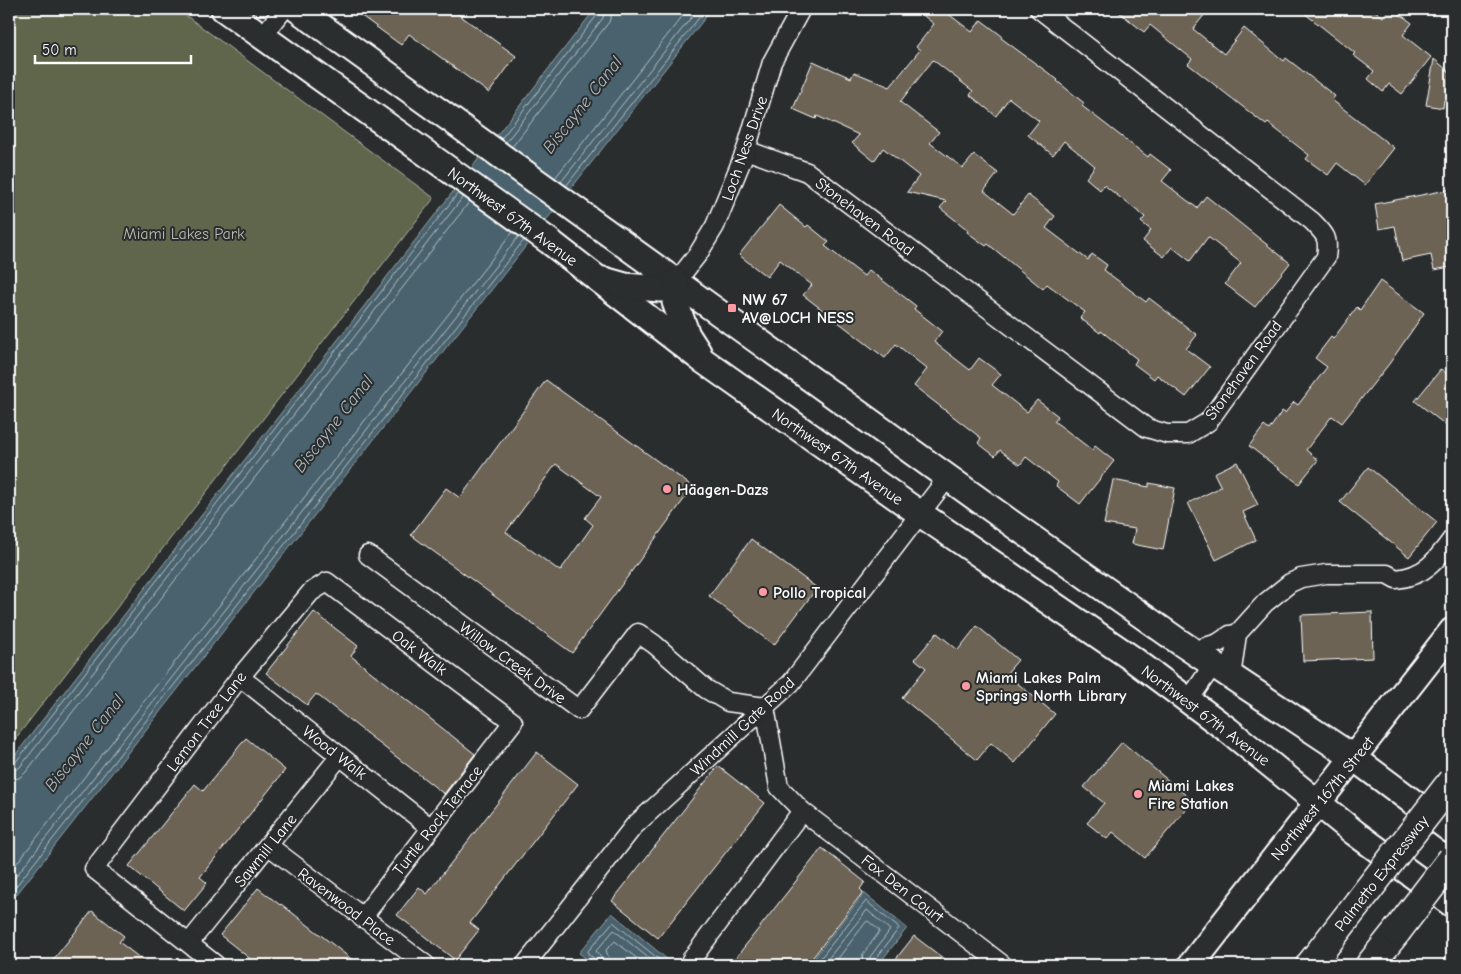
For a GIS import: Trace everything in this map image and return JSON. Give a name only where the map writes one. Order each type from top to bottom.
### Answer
[{"type":"highway","name":"Palmetto Expressway","points":[[1310,965],[1452,781]]},
{"type":"highway","points":[[1370,965],[1452,859]]},
{"type":"main road","name":"Northwest 67th Avenue","points":[[224,9],[549,242],[701,359],[1189,700],[1369,844],[1452,904]]},
{"type":"main road","points":[[297,9],[1033,539],[1192,651],[1354,758],[1452,831]]},
{"type":"main road","points":[[598,279],[625,286],[660,289],[676,282]]},
{"type":"main road","points":[[676,282],[675,302],[687,335],[701,359]]},
{"type":"main road","name":"Northwest 167th Street","points":[[1191,965],[1452,631]]},
{"type":"street","points":[[262,37],[284,9]]},
{"type":"street","name":"Loch Ness Drive","points":[[676,282],[698,254],[716,226],[746,150],[772,62],[801,9]]},
{"type":"street","name":"Stonehaven Road","points":[[746,150],[807,172],[1147,428],[1167,434],[1188,434],[1208,422],[1326,257],[1328,244],[1322,231],[1312,222],[1040,9]]},
{"type":"street","name":"Windmill Gate Road","points":[[525,965],[634,826],[791,682],[948,476]]},
{"type":"street","points":[[1189,700],[1222,671],[1237,634],[1265,603],[1295,580],[1326,574],[1388,574],[1396,569],[1411,566],[1418,562],[1445,531],[1452,527]]},
{"type":"street","points":[[1388,574],[1396,580],[1421,572],[1435,562],[1452,539]]},
{"type":"street","name":"Willow Creek Drive","points":[[368,556],[579,710],[638,633],[654,644],[706,689],[728,702],[765,707]]},
{"type":"street","name":"Lemon Tree Lane","points":[[189,943],[94,869],[240,677],[311,592],[327,582]]},
{"type":"street","name":"Oak Walk","points":[[327,582],[513,722]]},
{"type":"street","points":[[1192,651],[1218,643],[1230,635],[1237,634]]},
{"type":"street","name":"Wood Walk","points":[[240,677],[431,828]]},
{"type":"street","name":"Fox Den Court","points":[[765,707],[779,787],[802,811],[1003,965]]},
{"type":"street","name":"Turtle Rock Terrace","points":[[362,918],[513,722]]},
{"type":"street","name":"Sawmill Lane","points":[[189,943],[270,846],[340,756]]},
{"type":"street","points":[[691,960],[802,811]]},
{"type":"street","name":"Ravenwood Place","points":[[270,846],[426,965]]},
{"type":"street","points":[[189,943],[216,965]]},
{"type":"green space","name":"Miami Lakes Park","points":[[9,9],[177,9],[434,198],[9,747]]},
{"type":"water","name":"Biscayne Canal","points":[[595,9],[712,9],[9,904],[9,763]]},
{"type":"water","points":[[864,893],[907,928],[878,965],[809,965]]},
{"type":"water","points":[[612,913],[674,965],[594,965],[579,953]]},
{"type":"building","points":[[352,9],[451,9],[516,56],[489,93],[409,34],[401,45]]},
{"type":"building","points":[[915,9],[942,9],[972,32],[981,20],[1002,36],[1001,38],[1058,80],[1084,103],[1082,106],[1148,157],[1150,154],[1171,170],[1162,181],[1197,208],[1206,196],[1290,263],[1255,307],[1225,284],[1241,263],[1208,237],[1190,261],[1172,247],[1164,257],[1143,241],[1151,230],[1141,222],[1145,217],[1104,185],[1100,190],[1086,178],[1095,166],[1064,141],[1053,155],[1028,135],[1039,121],[1009,98],[996,116],[970,95],[973,91],[933,60],[900,102],[939,132],[930,143],[963,168],[974,155],[998,173],[984,191],[1013,214],[1028,195],[1055,216],[1046,228],[1088,260],[1092,254],[1107,265],[1104,270],[1146,302],[1149,298],[1197,335],[1186,349],[1210,367],[1186,397],[1157,375],[1154,379],[1134,364],[1137,359],[1101,331],[1100,333],[1080,318],[1085,312],[1047,284],[1043,289],[988,244],[986,246],[967,232],[968,230],[940,208],[946,201],[907,192],[919,176],[883,148],[874,161],[852,143],[859,135],[817,116],[816,119],[793,109],[813,61],[851,78],[854,72],[890,87],[920,50],[916,47],[934,24]]},
{"type":"building","points":[[1115,9],[1209,9],[1193,29],[1224,54],[1244,28],[1284,61],[1286,58],[1335,96],[1332,100],[1394,148],[1365,185],[1337,163],[1328,175],[1306,159],[1309,155],[1268,123],[1266,125],[1188,64],[1192,59],[1150,25],[1144,32]]},
{"type":"building","points":[[1299,9],[1373,9],[1383,17],[1390,9],[1393,9],[1412,23],[1403,35],[1431,57],[1402,94],[1389,84],[1383,92],[1368,79],[1374,71],[1353,55],[1355,53]]},
{"type":"building","points":[[1434,59],[1452,74],[1452,101],[1444,100],[1443,108],[1426,105]]},
{"type":"building","points":[[1452,189],[1452,258],[1448,259],[1450,267],[1434,270],[1431,255],[1402,261],[1395,226],[1379,229],[1375,204]]},
{"type":"building","points":[[779,205],[806,227],[808,225],[829,242],[825,246],[864,276],[869,270],[916,306],[914,309],[942,331],[934,342],[970,370],[979,358],[1001,374],[992,385],[1027,412],[1037,400],[1058,416],[1054,421],[1092,450],[1095,446],[1114,461],[1080,504],[1056,486],[1058,482],[1026,457],[1020,465],[1000,450],[995,456],[978,443],[981,438],[914,386],[927,369],[896,344],[885,358],[803,295],[812,285],[780,260],[767,277],[739,255]]},
{"type":"building","points":[[1380,281],[1424,313],[1389,364],[1342,423],[1332,416],[1306,450],[1318,460],[1299,484],[1249,446],[1264,426],[1269,430],[1282,411],[1285,413],[1294,402],[1298,405],[1327,367],[1315,358],[1331,337],[1333,339],[1357,307],[1360,310]]},
{"type":"building","points":[[1441,369],[1452,378],[1452,430],[1415,401]]},
{"type":"building","points":[[546,380],[693,487],[572,653],[411,535],[446,488],[460,498]],"holes":[[[556,464],[601,497],[585,518],[593,525],[560,571],[506,532]]]},
{"type":"building","points":[[1237,462],[1258,505],[1243,512],[1256,540],[1216,560],[1188,503],[1221,487],[1214,473]]},
{"type":"building","points":[[1368,467],[1437,522],[1409,557],[1340,502]]},
{"type":"building","points":[[1113,480],[1149,487],[1149,483],[1175,488],[1163,550],[1132,544],[1135,529],[1104,524]]},
{"type":"building","name":"Pollo Tropical","points":[[751,539],[817,588],[774,645],[709,596]]},
{"type":"building","points":[[314,612],[358,646],[351,656],[475,754],[444,794],[316,694],[307,705],[266,673]]},
{"type":"building","points":[[1372,612],[1373,658],[1303,661],[1301,615]]},
{"type":"building","name":"Miami Lakes Palm Springs North Library","points":[[977,626],[1018,660],[1006,674],[1055,714],[1015,763],[991,743],[977,760],[902,698],[926,668],[915,659],[937,633],[958,650]]},
{"type":"building","points":[[246,738],[285,770],[200,877],[207,883],[184,911],[129,866],[195,784],[203,791]]},
{"type":"building","name":"Miami Lakes Fire Station","points":[[1122,742],[1193,801],[1145,858],[1113,832],[1107,839],[1087,823],[1104,803],[1084,787]]},
{"type":"building","points":[[537,752],[578,784],[470,923],[479,930],[455,960],[397,915],[419,887],[427,894]]},
{"type":"building","points":[[718,766],[765,803],[658,938],[612,901]]},
{"type":"building","points":[[822,848],[865,882],[860,889],[863,892],[807,965],[730,965]]},
{"type":"building","points":[[258,888],[359,965],[258,965],[220,935]]},
{"type":"building","points":[[92,911],[124,936],[119,942],[149,965],[49,965]]},
{"type":"building","points":[[914,936],[952,965],[891,965]]},
{"type":"place","name":"NW 67 AV@LOCH NESS","points":[[732,308]]},
{"type":"place","name":"Häagen-Dazs","points":[[667,489]]},
{"type":"place","name":"Pollo Tropical","points":[[763,592]]},
{"type":"place","name":"Miami Lakes Palm Springs North Library","points":[[966,686]]},
{"type":"place","name":"Miami Lakes Fire Station","points":[[1138,794]]}]
